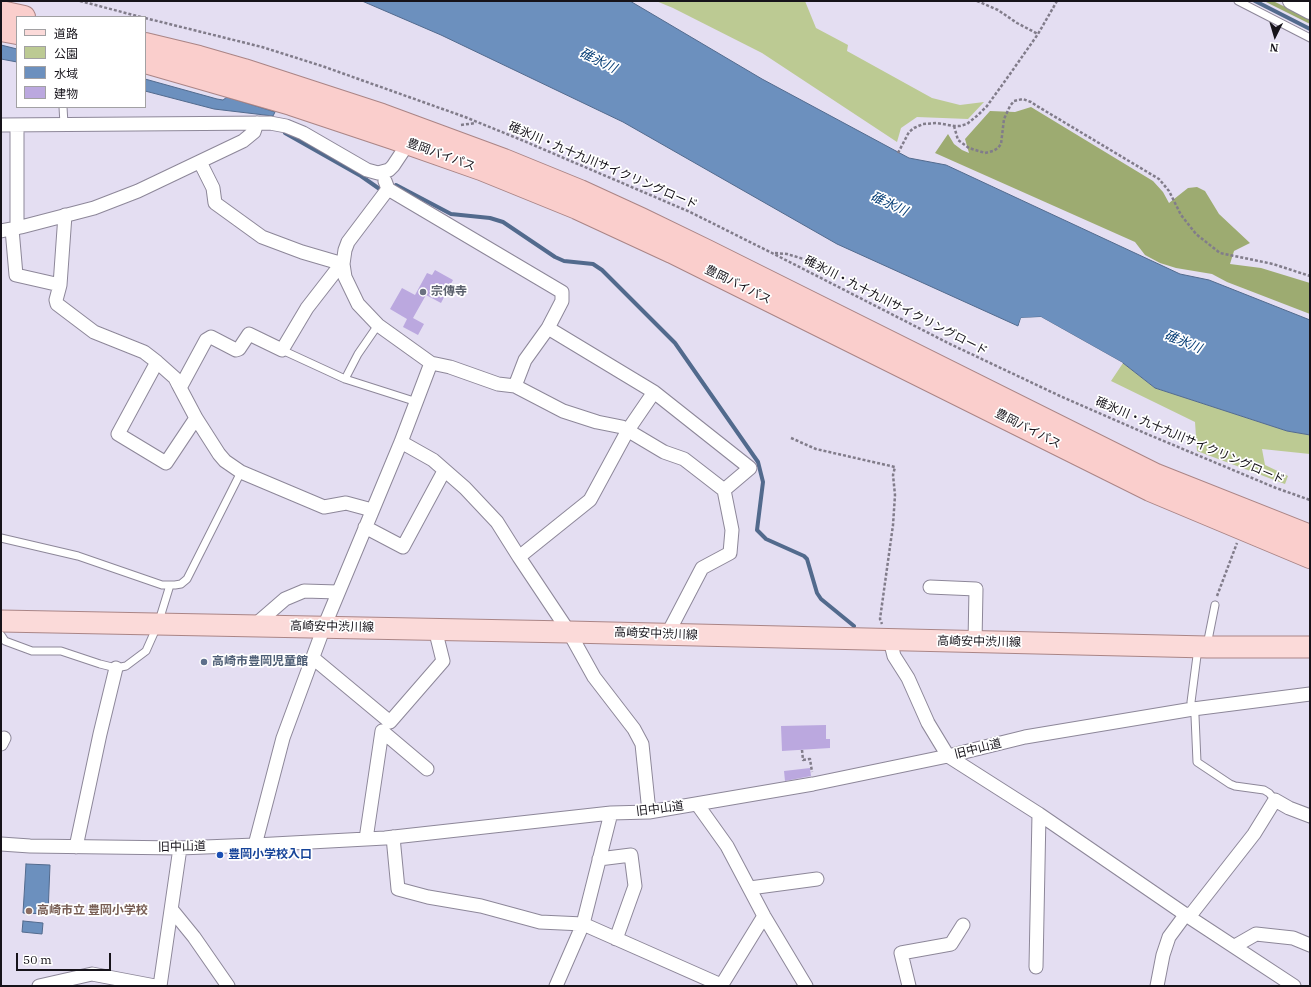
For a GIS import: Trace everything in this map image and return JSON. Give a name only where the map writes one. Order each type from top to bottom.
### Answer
[{"type":"highway","points":[[1,12],[19,16]]},
{"type":"highway","points":[[1,30],[16,33]]},
{"type":"highway","name":"豊岡バイパス","points":[[146,44],[199,57],[251,73],[518,166],[580,191],[641,219],[1156,474],[1310,536]]},
{"type":"highway","name":"豊岡バイパス","points":[[146,62],[284,101],[420,132],[528,188],[577,208],[644,239],[1150,490],[1310,557]]},
{"type":"main road","name":"高崎安中渋川線","points":[[1,621],[1310,648]]},
{"type":"street","points":[[1291,1],[1310,11]]},
{"type":"street","points":[[10,229],[94,208],[138,192],[243,141],[254,132],[257,123]]},
{"type":"street","points":[[1,125],[270,123],[286,126],[319,141],[367,170],[378,173],[389,170],[420,132]]},
{"type":"street","points":[[17,125],[10,229],[16,275],[60,285]]},
{"type":"street","points":[[200,162],[213,188],[215,203],[262,237],[302,252],[343,264]]},
{"type":"street","points":[[383,172],[388,189],[562,292],[562,301],[548,328],[525,360],[515,386]]},
{"type":"street","points":[[388,189],[348,242],[343,264],[345,277],[358,304],[378,325],[431,363],[450,367],[498,384],[515,386],[563,411],[597,422],[622,427],[664,452],[684,459],[724,490],[732,530],[730,553],[702,568],[667,635]]},
{"type":"street","points":[[66,215],[60,285],[56,300],[57,304],[94,332],[144,352],[158,362],[175,378],[196,418],[218,454],[241,472],[324,507],[346,503],[372,510]]},
{"type":"street","points":[[180,388],[206,340],[211,337],[236,350],[239,349],[249,334],[282,350],[307,308],[338,268],[343,264]]},
{"type":"street","points":[[548,328],[654,392],[750,468],[724,490]]},
{"type":"street","points":[[158,362],[118,434],[166,463],[196,418]]},
{"type":"street","points":[[255,845],[283,738],[324,627],[401,442],[431,363]]},
{"type":"street","points":[[519,557],[590,500],[628,430],[654,392]]},
{"type":"street","points":[[401,442],[434,460],[465,488],[497,522],[569,632],[594,677],[634,729],[642,744],[649,812]]},
{"type":"street","points":[[365,527],[403,546],[444,470]]},
{"type":"street","points":[[930,587],[976,589],[975,642]]},
{"type":"street","points":[[255,626],[285,599],[291,596],[304,591],[338,592]]},
{"type":"street","points":[[313,658],[390,722],[443,661],[435,629]]},
{"type":"street","points":[[890,640],[894,656],[908,678],[928,724],[948,756],[1039,814],[1188,916],[1294,986]]},
{"type":"street","points":[[76,847],[100,734],[116,668]]},
{"type":"street","name":"旧中山道","points":[[1,844],[30,846],[180,848],[255,845],[393,837],[611,813],[649,812],[813,784],[948,756],[1025,737],[1193,709],[1310,694]]},
{"type":"street","points":[[366,839],[382,731],[427,769]]},
{"type":"street","points":[[1157,986],[1162,955],[1169,937],[1188,916],[1254,834],[1275,800],[1289,808],[1310,816]]},
{"type":"street","points":[[697,804],[727,846],[764,916],[806,986]]},
{"type":"street","points":[[556,986],[583,924],[611,813]]},
{"type":"street","points":[[1036,967],[1039,814]]},
{"type":"street","points":[[393,837],[398,889],[428,897],[481,906],[540,922],[583,924],[721,986],[764,916]]},
{"type":"street","points":[[160,986],[180,848]]},
{"type":"street","points":[[599,859],[631,855],[635,886],[616,939]]},
{"type":"street","points":[[750,888],[818,879]]},
{"type":"street","points":[[172,910],[194,937],[228,986]]},
{"type":"street","points":[[909,986],[901,953],[951,944],[963,925]]},
{"type":"street","points":[[1235,946],[1256,934],[1293,938],[1310,945]]},
{"type":"street","points":[[39,986],[73,982],[92,974],[155,986]]},
{"type":"lane","points":[[1238,1],[1310,38]]},
{"type":"lane","points":[[63,108],[64,124]]},
{"type":"lane","points":[[345,380],[358,354],[378,325]]},
{"type":"lane","points":[[282,350],[345,380],[417,402]]},
{"type":"lane","points":[[1,538],[78,556],[162,585],[181,584],[187,579],[241,472]]},
{"type":"lane","points":[[1,635],[5,641],[32,651],[61,651],[116,668],[126,666],[146,651],[158,624],[170,585]]},
{"type":"lane","points":[[1215,605],[1202,646],[1191,702],[1195,716],[1197,762],[1230,784],[1264,790],[1275,800]]},
{"type":"path","points":[[80,1],[137,16]]},
{"type":"path","points":[[977,1],[998,10],[1017,23],[1038,34]]},
{"type":"path","points":[[898,153],[909,132],[914,128],[923,124],[937,123],[954,126],[967,124],[986,106],[1038,34],[1057,1]]},
{"type":"path","name":"碓氷川・九十九川サイクリングロード","points":[[146,18],[262,47],[322,66],[524,141],[690,212],[950,344],[1060,396],[1276,488],[1310,500]]},
{"type":"path","points":[[954,126],[958,140],[969,148],[985,153],[993,151],[1001,144],[1006,111],[1014,101],[1023,99],[1032,102],[1158,179],[1169,191],[1181,215],[1196,234],[1220,253],[1273,264],[1310,276]]},
{"type":"path","points":[[772,253],[787,254],[837,269]]},
{"type":"path","points":[[791,438],[823,451],[895,467],[893,475],[895,495],[893,525],[880,619],[890,640]]},
{"type":"path","points":[[1215,605],[1218,591],[1232,560],[1238,539]]},
{"type":"path","points":[[802,750],[803,760],[810,759],[813,784]]},
{"type":"green space","points":[[656,1],[805,1],[816,28],[848,45],[847,51],[932,98],[960,105],[984,102],[968,119],[917,117],[901,128],[897,142],[762,53],[673,8]]},
{"type":"green space","points":[[1264,1],[1273,1],[1310,19],[1310,24]]},
{"type":"green space","points":[[1031,107],[1153,181],[1163,192],[1169,203],[1188,188],[1197,187],[1205,191],[1219,214],[1250,243],[1234,251],[1230,264],[1261,268],[1310,283],[1310,314],[1227,282],[1212,274],[1176,268],[1160,263],[1145,255],[1135,242],[935,153],[948,134],[954,144],[969,153],[965,139],[990,111],[1015,112]]},
{"type":"green space","points":[[1123,363],[1155,388],[1287,431],[1310,435],[1310,454],[1262,449],[1265,465],[1288,476],[1285,484],[1197,451],[1195,422],[1111,381]]},
{"type":"water","name":"碓氷川","points":[[362,1],[630,1],[762,79],[909,158],[946,165],[1180,274],[1209,280],[1310,320],[1310,435],[1287,431],[1155,388],[1123,363],[1041,317],[1021,318],[1018,326],[837,244],[623,122],[441,35]]},
{"type":"water","points":[[1,45],[16,49],[16,62],[1,59]]},
{"type":"water","points":[[146,79],[217,99],[223,100],[227,97],[275,112],[273,116],[214,109],[146,91]]},
{"type":"water","points":[[26,864],[50,865],[48,914],[23,913]]},
{"type":"water","points":[[23,921],[43,923],[42,934],[22,932]]},
{"type":"pier","points":[[1041,317],[1123,363],[1121,365],[1040,319],[1022,320],[1020,327],[1018,328],[1021,318]]},
{"type":"building","points":[[435,270],[453,280],[441,303],[426,295],[413,318],[424,324],[418,335],[403,327],[407,319],[390,309],[402,288],[415,295],[427,273],[432,275]]},
{"type":"building","points":[[826,725],[826,739],[830,739],[830,748],[782,751],[781,726]]},
{"type":"building","points":[[810,768],[811,776],[785,781],[784,771]]},
{"type":"waterway","points":[[1255,1],[1310,29]]},
{"type":"waterway","points":[[285,133],[361,176],[381,190]]},
{"type":"waterway","points":[[396,185],[451,214],[490,218],[503,222],[555,257],[564,261],[593,264],[602,270],[675,343],[758,462],[763,482],[757,530],[766,539],[804,556],[807,559],[817,593],[821,599],[854,626]]},
{"type":"place","name":"宗傳寺","points":[[423,292]]},
{"type":"place","name":"高崎市豊岡児童館","points":[[204,662]]},
{"type":"place","name":"豊岡小学校入口","points":[[220,855]]},
{"type":"place","name":"高崎市立 豊岡小学校","points":[[29,911]]}]
